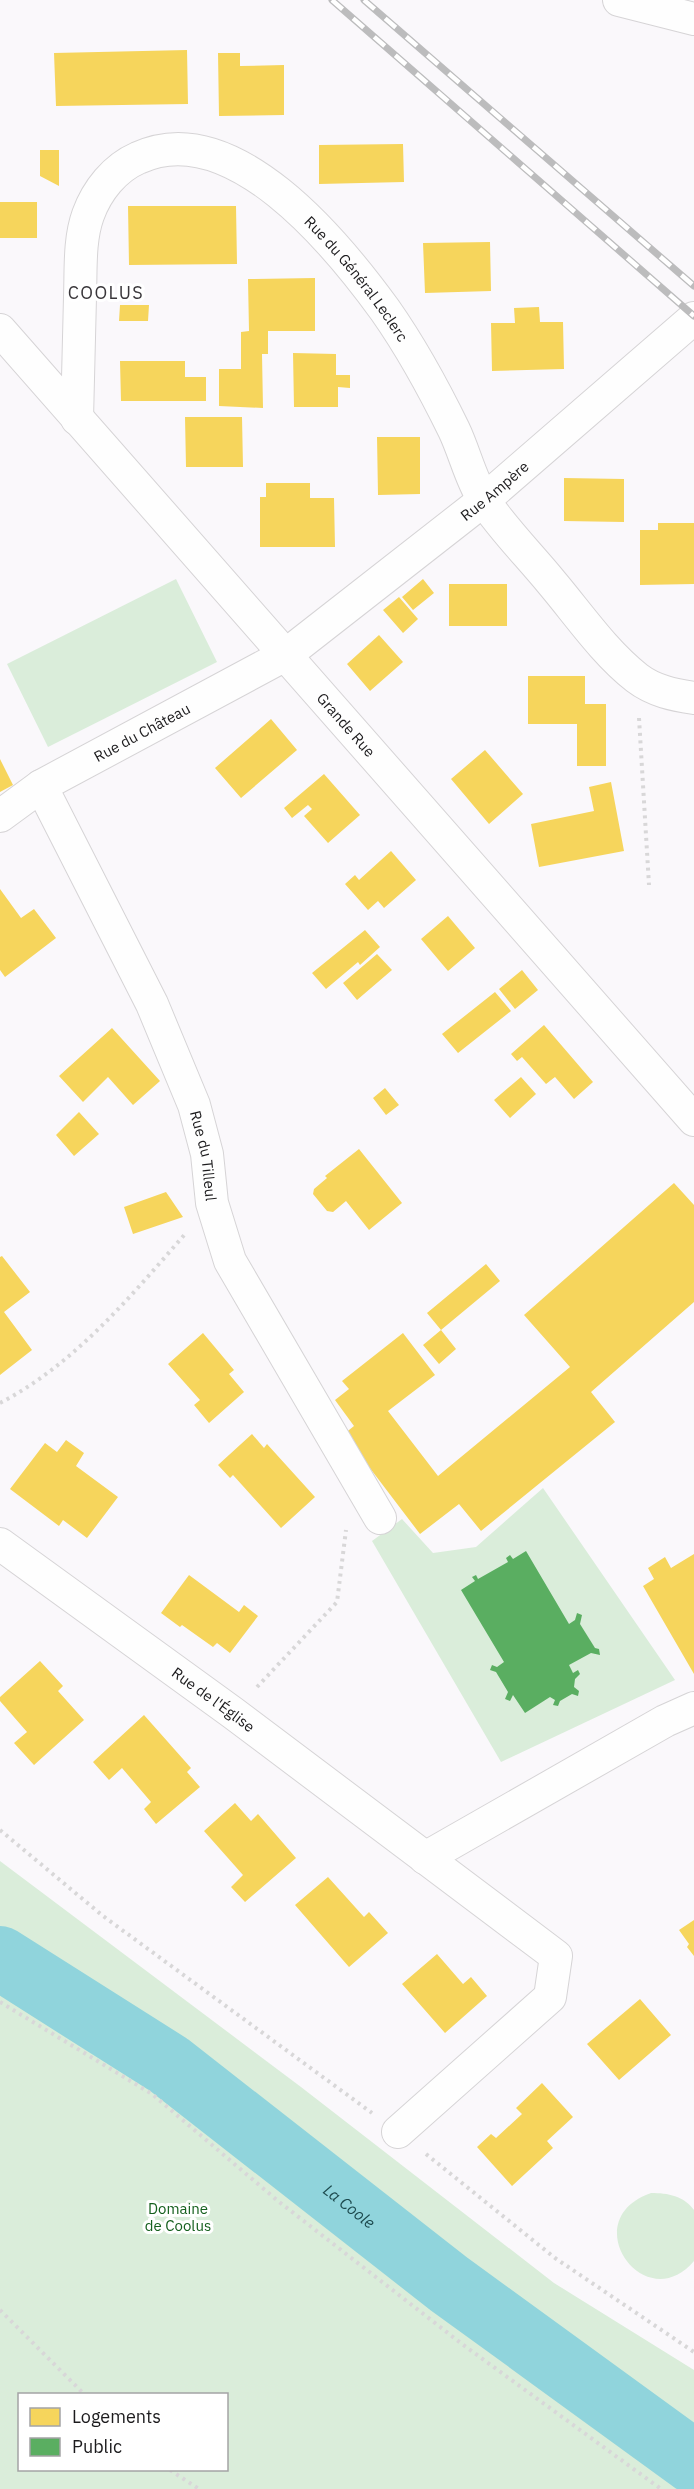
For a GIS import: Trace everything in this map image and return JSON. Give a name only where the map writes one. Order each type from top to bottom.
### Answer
[{"type":"street","points":[[619,0],[694,19]]},
{"type":"street","name":"Rue du Général Leclerc","points":[[77,419],[82,244],[88,215],[98,194],[112,176],[127,163],[149,152],[191,149],[214,155],[242,167],[270,186],[316,227],[385,311],[408,346],[454,430],[484,500],[607,649],[637,678],[655,689],[694,698]]},
{"type":"street","name":"Rue Ampère","points":[[287,654],[484,500],[694,318]]},
{"type":"street","name":"Grande Rue","points":[[0,330],[694,1120]]},
{"type":"street","name":"Rue du Château","points":[[0,816],[41,786],[287,654]]},
{"type":"street","name":"Rue du Tilleul","points":[[41,786],[152,1004],[194,1105],[207,1154],[212,1203],[230,1261],[380,1518]]},
{"type":"street","name":"Rue de l'Église","points":[[0,1544],[233,1713],[556,1956],[549,1997],[398,2132]]},
{"type":"street","points":[[425,1858],[665,1720],[694,1708]]},
{"type":"path","points":[[637,678],[649,885]]},
{"type":"path","points":[[0,1403],[23,1391],[87,1341],[212,1203]]},
{"type":"path","points":[[233,1713],[337,1602],[346,1525]]},
{"type":"path","points":[[0,1830],[104,1916],[398,2132],[555,2258],[694,2352]]},
{"type":"path","points":[[0,2002],[152,2094],[278,2201],[462,2344],[661,2489]]},
{"type":"path","points":[[0,2310],[83,2393]]},
{"type":"path","points":[[173,2471],[199,2489]]},
{"type":"green space","points":[[176,579],[217,662],[48,747],[7,664]]},
{"type":"green space","points":[[543,1488],[675,1680],[501,1762],[372,1541],[402,1519],[433,1553],[476,1547]]},
{"type":"green space","name":"Domaine de Coolus","points":[[0,1861],[301,2087],[554,2283],[694,2370],[694,2489],[0,2489]]},
{"type":"green space","points":[[651,2193],[675,2196],[685,2201],[694,2210],[694,2261],[675,2276],[656,2279],[639,2272],[625,2259],[618,2242],[618,2223],[629,2206]]},
{"type":"building: Logements","points":[[187,50],[188,104],[56,106],[54,53]]},
{"type":"building: Logements","points":[[218,53],[240,53],[240,66],[284,65],[284,115],[219,116]]},
{"type":"building: Logements","points":[[403,144],[404,182],[319,184],[319,145]]},
{"type":"building: Logements","points":[[40,150],[59,150],[59,186],[40,176]]},
{"type":"building: Logements","points":[[0,202],[37,202],[37,238],[0,238]]},
{"type":"building: Logements","points":[[128,206],[236,206],[237,264],[129,265]]},
{"type":"building: Logements","points":[[490,242],[491,291],[425,293],[423,243]]},
{"type":"building: Logements","points":[[315,278],[315,331],[268,331],[268,354],[262,354],[263,408],[219,406],[219,369],[241,369],[241,332],[249,331],[248,279]]},
{"type":"building: Logements","points":[[120,305],[149,305],[148,321],[119,321]]},
{"type":"building: Logements","points":[[539,307],[540,322],[563,322],[564,369],[492,371],[491,323],[515,323],[514,308]]},
{"type":"building: Logements","points":[[293,353],[336,354],[336,375],[350,375],[350,388],[338,387],[338,407],[294,407]]},
{"type":"building: Logements","points":[[120,361],[185,361],[185,377],[206,377],[206,401],[121,401]]},
{"type":"building: Logements","points":[[185,417],[242,417],[243,467],[186,467]]},
{"type":"building: Logements","points":[[377,437],[420,437],[420,494],[378,495]]},
{"type":"building: Logements","points":[[564,478],[624,479],[624,522],[564,521]]},
{"type":"building: Logements","points":[[266,483],[310,483],[310,498],[334,498],[335,547],[260,547],[260,497],[266,497]]},
{"type":"building: Logements","points":[[658,523],[694,523],[694,584],[640,585],[640,530],[658,530]]},
{"type":"building: Logements","points":[[423,579],[434,593],[413,610],[402,597]]},
{"type":"building: Logements","points":[[449,584],[507,584],[507,626],[449,626]]},
{"type":"building: Logements","points":[[399,597],[418,619],[403,633],[383,610]]},
{"type":"building: Logements","points":[[379,635],[403,662],[370,691],[347,664]]},
{"type":"building: Logements","points":[[528,676],[585,676],[585,704],[606,704],[606,766],[577,766],[577,724],[528,724]]},
{"type":"building: Logements","points":[[271,719],[297,750],[241,798],[215,768]]},
{"type":"building: Logements","points":[[485,750],[523,794],[489,824],[451,779]]},
{"type":"building: Logements","points":[[0,759],[13,785],[0,792]]},
{"type":"building: Logements","points":[[324,774],[360,815],[328,843],[304,816],[312,809],[308,805],[292,818],[284,808]]},
{"type":"building: Logements","points":[[611,782],[624,851],[539,867],[531,824],[594,811],[589,787]]},
{"type":"building: Logements","points":[[391,851],[416,880],[384,908],[378,901],[368,910],[345,884],[355,875],[359,880]]},
{"type":"building: Logements","points":[[0,889],[21,918],[34,909],[56,938],[5,977],[0,970]]},
{"type":"building: Logements","points":[[448,916],[475,948],[448,971],[421,939]]},
{"type":"building: Logements","points":[[365,930],[380,947],[360,965],[358,962],[326,989],[312,973]]},
{"type":"building: Logements","points":[[377,954],[392,970],[357,1000],[343,983]]},
{"type":"building: Logements","points":[[522,970],[538,990],[515,1009],[499,989]]},
{"type":"building: Logements","points":[[495,992],[511,1011],[458,1053],[442,1034]]},
{"type":"building: Logements","points":[[544,1025],[593,1082],[574,1099],[555,1077],[546,1084],[522,1057],[517,1061],[511,1054]]},
{"type":"building: Logements","points":[[112,1028],[160,1081],[133,1105],[108,1077],[83,1102],[59,1076]]},
{"type":"building: Logements","points":[[521,1077],[536,1094],[510,1118],[494,1100]]},
{"type":"building: Logements","points":[[385,1088],[399,1105],[386,1115],[373,1098]]},
{"type":"building: Logements","points":[[79,1112],[99,1134],[74,1156],[56,1135]]},
{"type":"building: Logements","points":[[359,1149],[402,1203],[369,1230],[346,1201],[333,1212],[327,1211],[313,1194],[314,1189],[327,1178],[325,1176]]},
{"type":"building: Logements","points":[[674,1183],[694,1205],[694,1302],[591,1392],[615,1422],[481,1531],[459,1504],[420,1534],[344,1434],[354,1426],[335,1400],[349,1389],[342,1381],[403,1333],[435,1375],[388,1411],[438,1476],[570,1367],[524,1315]]},
{"type":"building: Logements","points":[[166,1192],[183,1217],[133,1234],[124,1207]]},
{"type":"building: Logements","points":[[2,1256],[30,1292],[4,1312],[32,1350],[0,1375],[0,1257]]},
{"type":"building: Logements","points":[[486,1264],[500,1281],[441,1330],[427,1313]]},
{"type":"building: Logements","points":[[441,1330],[456,1349],[439,1364],[423,1345]]},
{"type":"building: Logements","points":[[203,1333],[234,1370],[229,1374],[244,1392],[209,1423],[194,1405],[200,1400],[168,1364]]},
{"type":"building: Logements","points":[[252,1434],[264,1448],[267,1444],[315,1497],[281,1528],[233,1475],[230,1478],[218,1465]]},
{"type":"building: Logements","points":[[66,1440],[84,1453],[76,1466],[118,1497],[87,1538],[63,1520],[59,1526],[10,1489],[45,1443],[57,1452]]},
{"type":"building: Logements","points":[[694,1554],[694,1674],[643,1586],[654,1579],[648,1568],[665,1557],[671,1568]]},
{"type":"building: Logements","points":[[189,1575],[239,1612],[244,1605],[258,1616],[230,1653],[217,1643],[213,1647],[161,1613]]},
{"type":"building: Logements","points":[[40,1661],[63,1686],[58,1691],[84,1720],[34,1765],[14,1743],[27,1732],[0,1701],[0,1697]]},
{"type":"building: Logements","points":[[144,1715],[191,1768],[187,1772],[200,1787],[156,1824],[144,1809],[151,1802],[122,1768],[109,1780],[93,1762]]},
{"type":"building: Logements","points":[[235,1803],[251,1821],[258,1814],[296,1858],[245,1902],[231,1887],[243,1875],[204,1831]]},
{"type":"building: Logements","points":[[328,1877],[364,1917],[369,1912],[388,1933],[349,1967],[295,1905]]},
{"type":"building: Logements","points":[[694,1920],[694,1956],[679,1930]]},
{"type":"building: Logements","points":[[437,1954],[463,1984],[471,1977],[487,1996],[445,2033],[402,1984]]},
{"type":"building: Logements","points":[[640,1999],[671,2035],[619,2080],[587,2044]]},
{"type":"building: Logements","points":[[542,2083],[573,2117],[547,2141],[553,2148],[512,2186],[477,2147],[491,2134],[496,2138],[522,2114],[516,2108]]},
{"type":"building: Public","points":[[526,1551],[569,1624],[575,1620],[577,1613],[582,1615],[580,1624],[595,1648],[599,1649],[600,1655],[591,1653],[569,1665],[573,1673],[578,1670],[580,1674],[575,1679],[574,1687],[579,1691],[578,1696],[572,1694],[560,1701],[558,1706],[553,1705],[555,1700],[550,1697],[525,1713],[513,1695],[510,1701],[505,1699],[508,1692],[496,1672],[490,1670],[492,1665],[497,1667],[504,1662],[461,1590],[475,1581],[472,1577],[476,1575],[478,1579],[508,1562],[506,1558],[510,1555],[513,1559]]},
{"type":"waterway","name":"La Coole","points":[[0,1958],[169,2065],[449,2284],[694,2462]]},
{"type":"railway","points":[[332,0],[694,316]]},
{"type":"railway","points":[[364,0],[694,286]]},
{"type":"district","name":"COOLUS","points":[[106,292]]}]
